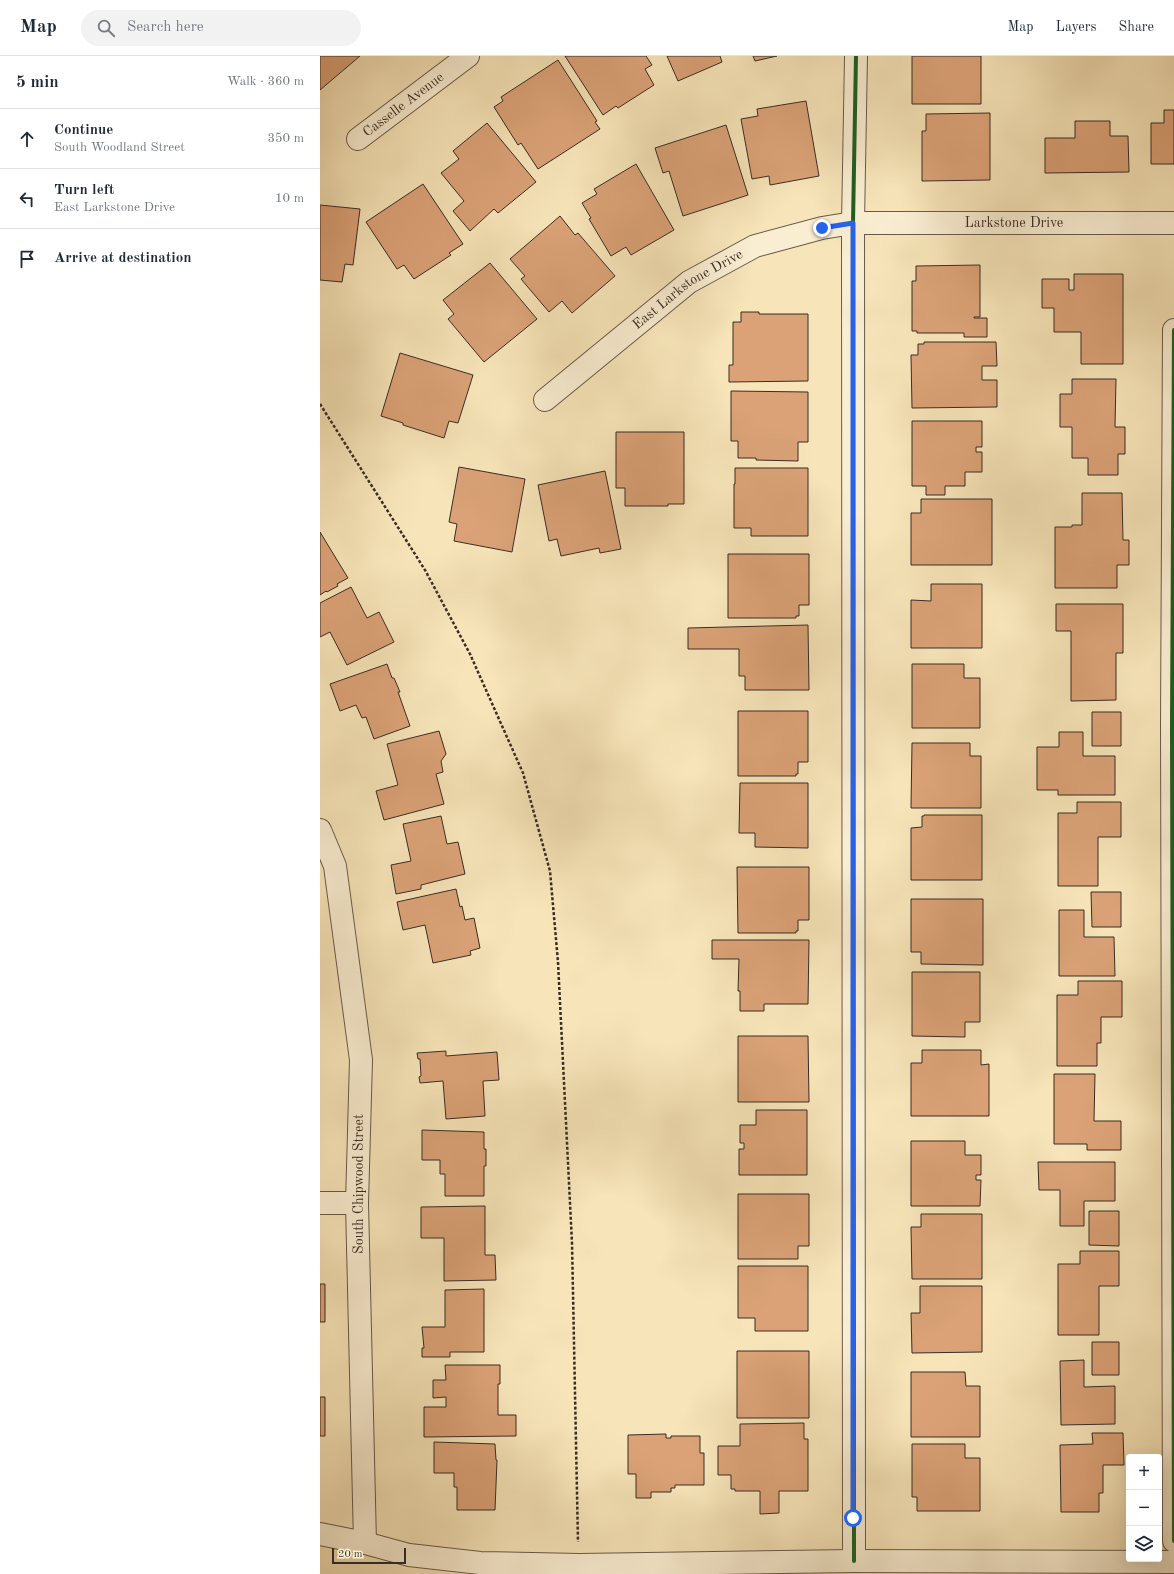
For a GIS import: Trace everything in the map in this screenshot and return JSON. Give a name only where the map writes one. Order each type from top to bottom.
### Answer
[{"type":"street","name":"Casselle Avenue","points":[[358,139],[468,56]]},
{"type":"street","points":[[854,1561],[853,223],[856,56]]},
{"type":"street","name":"Larkstone Drive","points":[[853,223],[1174,223]]},
{"type":"street","name":"East Larkstone Drive","points":[[545,400],[689,282],[754,246],[822,228],[853,223]]},
{"type":"street","points":[[1174,330],[1172,726],[1174,1541]]},
{"type":"street","name":"South Chipwood Street","points":[[320,830],[335,866],[360,1060],[358,1202],[365,1543]]},
{"type":"street","points":[[320,1204],[358,1202]]},
{"type":"street","points":[[320,1534],[365,1543],[409,1555],[441,1567],[494,1564],[579,1565],[854,1561],[1174,1562]]},
{"type":"path","points":[[320,404],[425,570],[470,654],[523,773],[550,871],[558,962],[572,1243],[579,1565]]},
{"type":"building","points":[[320,56],[360,56],[320,90]]},
{"type":"building","points":[[565,56],[646,56],[652,65],[645,69],[654,85],[618,108],[616,106],[603,115]]},
{"type":"building","points":[[667,56],[720,56],[722,62],[678,81]]},
{"type":"building","points":[[753,56],[777,56],[755,61]]},
{"type":"building","points":[[912,56],[981,56],[981,104],[912,104]]},
{"type":"building","points":[[558,60],[597,121],[595,122],[600,129],[538,169],[521,143],[518,145],[494,107],[503,101],[501,97]]},
{"type":"building","points":[[806,101],[819,176],[770,185],[769,176],[752,179],[741,119],[758,116],[757,109]]},
{"type":"building","points":[[1164,110],[1174,110],[1174,164],[1151,164],[1151,123],[1164,123]]},
{"type":"building","points":[[990,113],[990,180],[922,181],[922,131],[926,131],[926,114]]},
{"type":"building","points":[[1075,121],[1110,121],[1110,136],[1128,136],[1129,172],[1045,173],[1045,138],[1075,138]]},
{"type":"building","points":[[487,123],[536,182],[498,213],[494,209],[470,231],[453,211],[464,201],[441,173],[459,159],[453,151]]},
{"type":"building","points":[[726,125],[748,195],[683,216],[669,171],[663,173],[655,148]]},
{"type":"building","points":[[636,164],[674,230],[631,255],[626,247],[611,256],[589,219],[591,218],[582,203],[597,194],[594,189]]},
{"type":"building","points":[[423,184],[463,244],[449,253],[451,255],[414,279],[404,265],[397,269],[366,222]]},
{"type":"building","points":[[320,205],[360,209],[353,265],[345,264],[342,282],[320,280]]},
{"type":"building","points":[[560,216],[575,235],[578,233],[615,276],[572,313],[562,301],[549,312],[521,279],[525,276],[510,259]]},
{"type":"building","points":[[490,263],[537,319],[484,362],[448,319],[454,314],[443,300]]},
{"type":"building","points":[[980,265],[980,317],[974,318],[987,318],[987,337],[964,337],[964,333],[917,333],[917,331],[912,331],[912,281],[916,281],[916,266]]},
{"type":"building","points":[[1074,274],[1123,274],[1123,364],[1081,364],[1081,332],[1054,332],[1054,308],[1042,308],[1042,279],[1069,279],[1069,290],[1074,290]]},
{"type":"building","points":[[741,312],[759,312],[759,314],[808,314],[808,381],[729,382],[729,365],[733,365],[733,322],[741,322]]},
{"type":"building","points":[[924,342],[996,342],[997,366],[982,366],[982,380],[997,380],[997,407],[912,408],[911,355],[918,355],[918,344],[924,344]]},
{"type":"building","points":[[400,353],[473,375],[458,423],[449,421],[444,438],[403,425],[403,423],[381,416]]},
{"type":"building","points":[[1072,379],[1116,379],[1115,427],[1125,427],[1125,454],[1118,454],[1118,475],[1088,475],[1088,458],[1072,458],[1072,427],[1060,427],[1060,394],[1072,394]]},
{"type":"building","points":[[731,391],[808,392],[808,442],[798,442],[798,461],[738,458],[738,441],[731,441]]},
{"type":"building","points":[[912,421],[982,421],[982,447],[976,447],[976,452],[982,452],[982,472],[965,472],[965,486],[945,486],[945,495],[926,495],[926,486],[912,486]]},
{"type":"building","points":[[616,432],[684,432],[684,504],[668,504],[668,506],[625,506],[625,488],[616,488]]},
{"type":"building","points":[[459,467],[525,479],[512,552],[454,541],[457,524],[449,522]]},
{"type":"building","points":[[735,468],[808,468],[808,536],[751,536],[751,528],[734,528]]},
{"type":"building","points":[[605,471],[621,549],[600,553],[599,548],[561,556],[557,539],[549,541],[538,485]]},
{"type":"building","points":[[1082,493],[1122,493],[1123,540],[1129,540],[1129,565],[1117,565],[1117,588],[1055,588],[1055,527],[1072,527],[1072,525],[1082,525]]},
{"type":"building","points":[[921,499],[992,499],[992,565],[911,565],[911,513],[921,513]]},
{"type":"building","points":[[320,532],[348,578],[337,584],[338,586],[320,595]]},
{"type":"building","points":[[728,554],[809,554],[809,605],[799,605],[799,616],[796,616],[796,618],[728,618]]},
{"type":"building","points":[[931,584],[982,584],[982,648],[911,648],[911,600],[931,601]]},
{"type":"building","points":[[351,587],[367,618],[379,612],[394,642],[347,665],[330,632],[320,637],[320,603]]},
{"type":"building","points":[[1056,604],[1123,604],[1123,653],[1116,653],[1116,700],[1071,701],[1071,631],[1056,631]]},
{"type":"building","points":[[808,625],[809,690],[745,690],[745,676],[739,676],[739,649],[688,649],[688,628]]},
{"type":"building","points":[[387,664],[392,678],[394,678],[400,692],[398,692],[410,726],[374,739],[366,717],[362,718],[356,705],[340,711],[330,684]]},
{"type":"building","points":[[912,664],[964,664],[964,678],[980,678],[980,728],[912,728]]},
{"type":"building","points":[[738,711],[808,711],[808,762],[798,762],[798,774],[796,774],[796,776],[738,776]]},
{"type":"building","points":[[1092,712],[1121,712],[1121,746],[1092,746]]},
{"type":"building","points":[[439,731],[446,754],[441,761],[443,772],[436,774],[444,804],[384,820],[376,791],[398,785],[387,744]]},
{"type":"building","points":[[1059,732],[1083,732],[1083,756],[1115,756],[1115,795],[1058,795],[1058,790],[1037,790],[1037,747],[1059,747]]},
{"type":"building","points":[[912,743],[970,743],[970,756],[981,756],[981,808],[911,808]]},
{"type":"building","points":[[740,783],[808,783],[808,848],[755,847],[755,833],[739,833]]},
{"type":"building","points":[[1077,802],[1121,802],[1121,837],[1098,837],[1098,886],[1058,886],[1058,813],[1077,813]]},
{"type":"building","points":[[982,815],[982,880],[911,880],[911,828],[922,827],[922,816]]},
{"type":"building","points":[[441,816],[447,844],[458,842],[465,874],[421,885],[421,889],[396,894],[391,865],[411,861],[403,824]]},
{"type":"building","points":[[737,867],[809,867],[809,920],[798,920],[798,931],[796,931],[796,933],[738,933]]},
{"type":"building","points":[[456,889],[465,920],[474,918],[480,948],[470,951],[471,955],[433,963],[425,925],[403,930],[397,902]]},
{"type":"building","points":[[1091,892],[1121,892],[1121,927],[1092,927]]},
{"type":"building","points":[[911,899],[983,899],[983,965],[921,964],[921,952],[911,952]]},
{"type":"building","points":[[1059,910],[1084,910],[1084,937],[1114,937],[1115,976],[1059,976]]},
{"type":"building","points":[[712,940],[809,940],[808,1004],[764,1004],[764,1011],[740,1011],[740,991],[738,991],[739,959],[712,959]]},
{"type":"building","points":[[912,972],[980,972],[980,1022],[965,1022],[965,1037],[912,1036]]},
{"type":"building","points":[[1078,981],[1122,981],[1122,1017],[1101,1017],[1101,1043],[1097,1043],[1097,1066],[1057,1066],[1057,995],[1078,995]]},
{"type":"building","points":[[738,1036],[808,1036],[809,1102],[738,1102]]},
{"type":"building","points":[[922,1050],[981,1050],[981,1065],[989,1064],[989,1116],[911,1116],[911,1063],[922,1063]]},
{"type":"building","points":[[446,1051],[446,1056],[497,1052],[499,1080],[483,1081],[485,1116],[446,1119],[443,1081],[420,1083],[420,1059],[418,1059],[417,1053]]},
{"type":"building","points":[[1054,1074],[1095,1074],[1094,1121],[1121,1121],[1121,1150],[1087,1150],[1087,1144],[1054,1144]]},
{"type":"building","points":[[756,1110],[807,1110],[807,1175],[739,1175],[739,1149],[744,1149],[744,1143],[740,1143],[740,1125],[756,1125]]},
{"type":"building","points":[[422,1130],[484,1132],[486,1166],[484,1166],[484,1196],[445,1196],[445,1174],[440,1174],[440,1160],[422,1160]]},
{"type":"building","points":[[911,1141],[965,1141],[965,1155],[981,1155],[981,1175],[976,1175],[976,1180],[981,1180],[980,1206],[911,1206]]},
{"type":"building","points":[[1038,1162],[1115,1162],[1115,1201],[1084,1201],[1084,1226],[1060,1226],[1060,1190],[1039,1190]]},
{"type":"building","points":[[738,1194],[809,1194],[809,1246],[798,1246],[798,1259],[738,1259]]},
{"type":"building","points":[[485,1206],[485,1255],[495,1255],[496,1280],[444,1281],[444,1238],[421,1238],[421,1207]]},
{"type":"building","points":[[1089,1211],[1119,1211],[1119,1246],[1089,1245]]},
{"type":"building","points":[[921,1214],[982,1214],[982,1279],[912,1279],[911,1227],[921,1227]]},
{"type":"building","points":[[1080,1251],[1119,1251],[1119,1286],[1099,1286],[1099,1335],[1058,1335],[1058,1264],[1080,1264]]},
{"type":"building","points":[[738,1266],[808,1266],[808,1331],[755,1331],[755,1318],[738,1318]]},
{"type":"building","points":[[320,1284],[325,1284],[325,1322],[320,1322]]},
{"type":"building","points":[[920,1286],[982,1286],[982,1352],[912,1353],[911,1313],[920,1313]]},
{"type":"building","points":[[484,1289],[484,1352],[450,1352],[450,1357],[422,1357],[422,1348],[424,1348],[422,1327],[445,1327],[445,1290]]},
{"type":"building","points":[[1092,1342],[1119,1342],[1119,1375],[1092,1375]]},
{"type":"building","points":[[737,1351],[809,1351],[809,1418],[737,1418]]},
{"type":"building","points":[[1084,1360],[1084,1387],[1115,1386],[1115,1424],[1061,1425],[1060,1361]]},
{"type":"building","points":[[445,1365],[500,1365],[500,1384],[498,1384],[498,1415],[516,1415],[516,1436],[424,1437],[424,1407],[446,1407],[446,1397],[433,1398],[433,1380],[446,1380]]},
{"type":"building","points":[[911,1372],[965,1372],[966,1386],[980,1386],[980,1437],[911,1437]]},
{"type":"building","points":[[320,1397],[325,1397],[325,1436],[320,1436]]},
{"type":"building","points":[[804,1423],[804,1439],[808,1439],[808,1491],[779,1491],[779,1513],[760,1514],[760,1491],[735,1491],[735,1489],[731,1489],[731,1475],[718,1475],[718,1446],[740,1446],[740,1424]]},
{"type":"building","points":[[1092,1433],[1123,1433],[1124,1465],[1103,1465],[1103,1493],[1099,1493],[1099,1512],[1061,1512],[1060,1445],[1093,1444]]},
{"type":"building","points":[[666,1434],[666,1438],[671,1438],[671,1436],[700,1436],[700,1453],[704,1453],[704,1485],[675,1485],[675,1488],[671,1488],[671,1492],[651,1492],[651,1498],[636,1498],[636,1474],[628,1474],[628,1435]]},
{"type":"building","points":[[434,1442],[495,1444],[497,1460],[495,1510],[457,1510],[457,1487],[454,1487],[454,1473],[434,1473]]},
{"type":"building","points":[[912,1444],[965,1444],[965,1458],[980,1458],[980,1511],[917,1511],[917,1497],[912,1497]]},
{"type":"cycle path","points":[[854,1561],[853,223],[856,56]]},
{"type":"cycle path","points":[[1174,330],[1172,726],[1174,1541]]},
{"type":"route","points":[[822,228],[853,223],[853,1518]]}]
